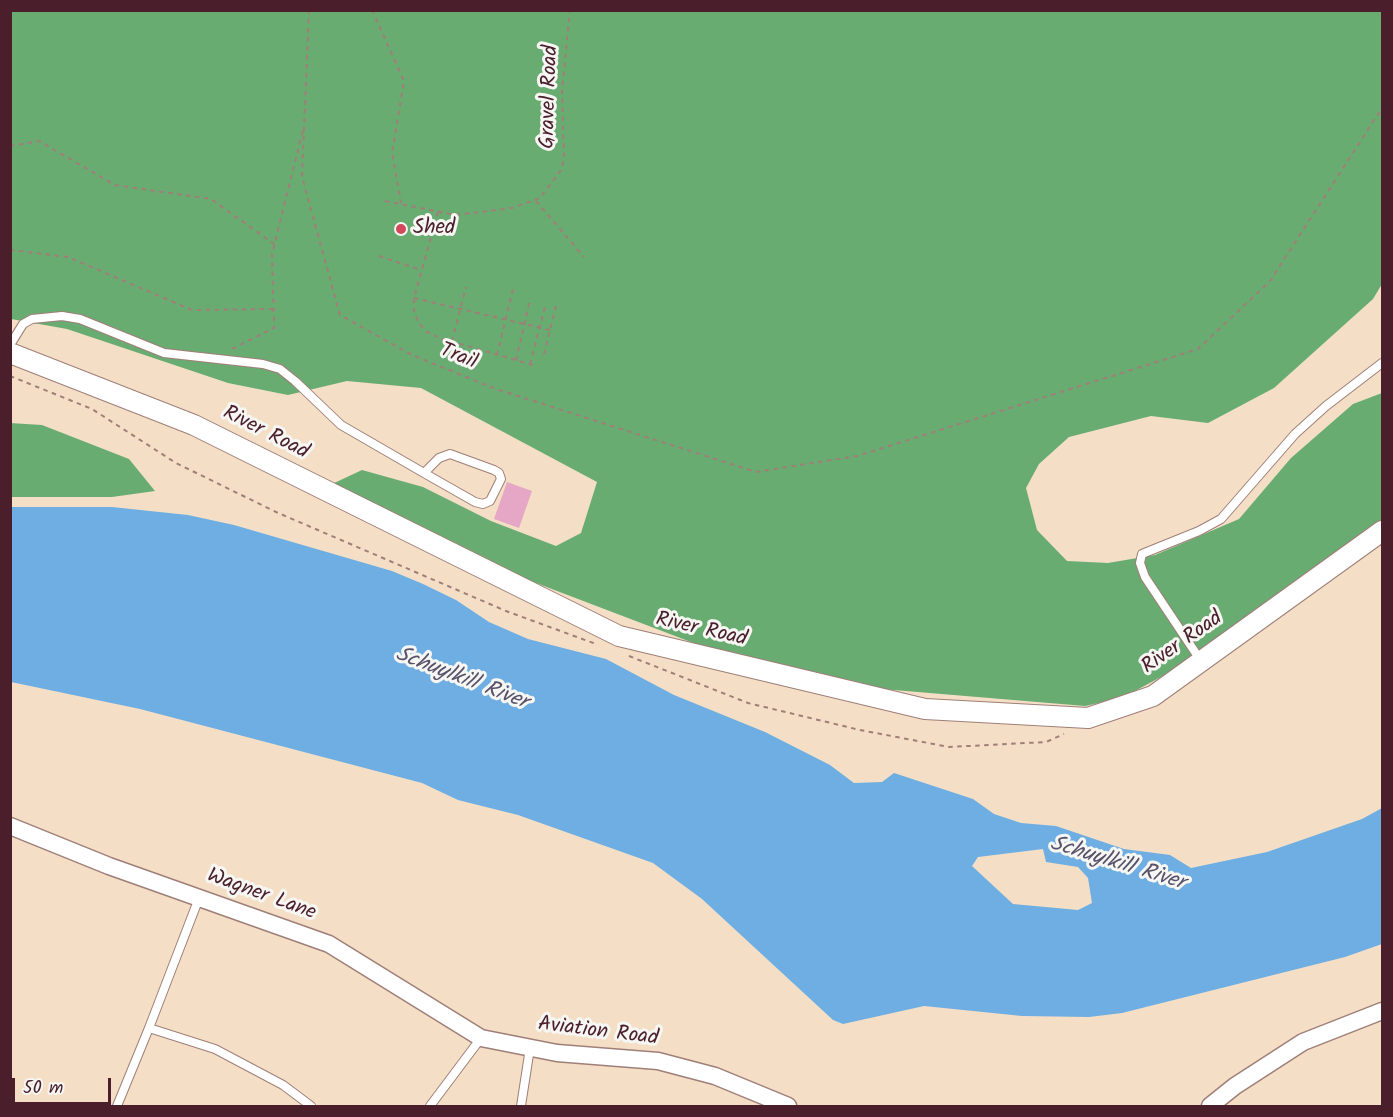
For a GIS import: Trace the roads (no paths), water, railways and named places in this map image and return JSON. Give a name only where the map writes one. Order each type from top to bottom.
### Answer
[{"type":"street","name":"River Road","points":[[10,353],[194,425],[620,636],[925,709],[1088,718],[1153,696],[1383,531]]},
{"type":"street","name":"Wagner Lane","points":[[10,826],[198,898],[329,944],[481,1038]]},
{"type":"street","points":[[1210,1107],[1235,1086],[1303,1042],[1383,1011]]},
{"type":"street","name":"Aviation Road","points":[[481,1038],[557,1053],[658,1061],[715,1076],[788,1107]]},
{"type":"lane","points":[[10,345],[23,324],[32,319],[62,316],[80,319],[164,354],[263,364],[280,369],[341,425],[424,473],[475,502],[483,504],[490,501],[501,479],[499,473],[494,470],[450,454],[439,458],[424,473]]},
{"type":"lane","points":[[1201,662],[1145,578],[1140,563],[1142,554],[1199,531],[1221,519],[1295,434],[1326,406],[1383,363]]},
{"type":"lane","points":[[117,1107],[198,898]]},
{"type":"lane","points":[[149,1028],[215,1049],[282,1085],[311,1107]]},
{"type":"lane","points":[[430,1107],[481,1038]]},
{"type":"lane","points":[[521,1107],[530,1048]]},
{"type":"water","name":"Schuylkill River","points":[[11,507],[112,507],[188,515],[234,525],[392,571],[456,600],[489,622],[528,639],[606,659],[674,695],[765,732],[830,765],[854,783],[882,782],[894,773],[973,799],[994,814],[1021,823],[1056,826],[1124,849],[1170,855],[1191,868],[1267,852],[1362,819],[1382,808],[1382,944],[1345,957],[1122,1013],[1089,1017],[1022,1016],[924,1006],[843,1024],[833,1020],[702,899],[653,863],[518,815],[458,800],[422,783],[140,709],[11,682]],"holes":[[[1043,849],[1046,862],[1078,867],[1088,878],[1092,903],[1078,910],[1013,904],[972,866],[978,857]]]},
{"type":"place","name":"Shed","points":[[401,229]]}]
